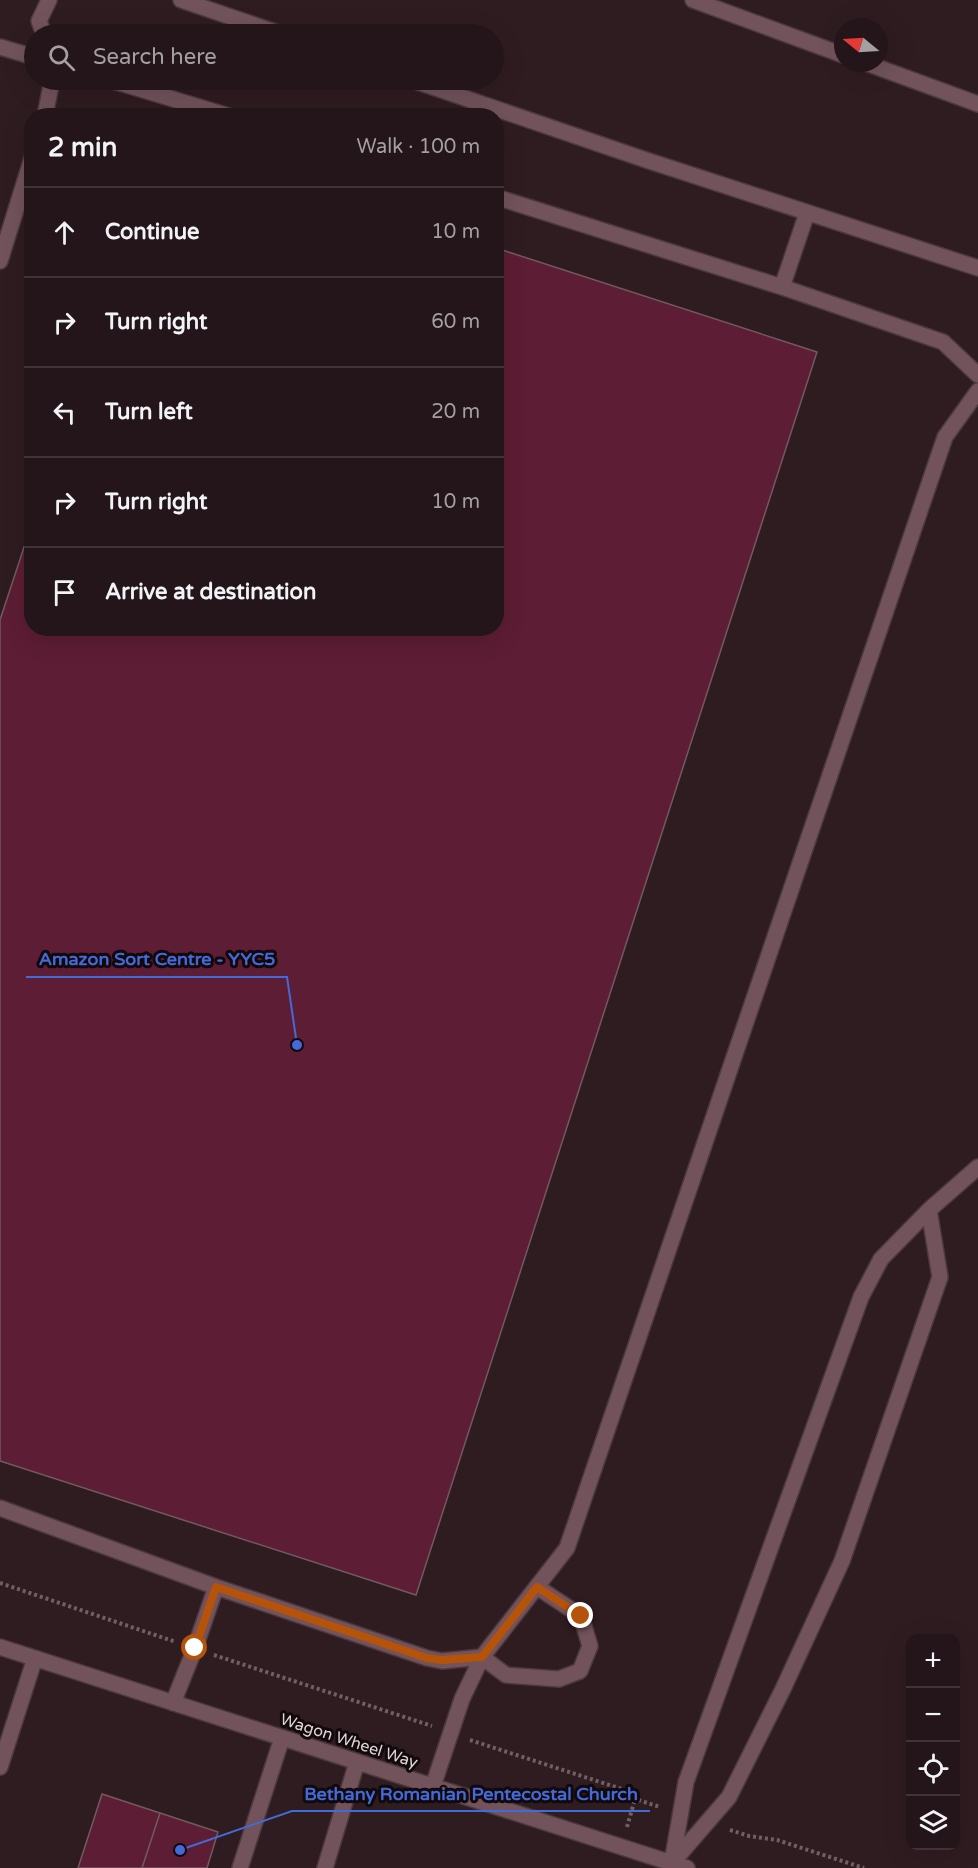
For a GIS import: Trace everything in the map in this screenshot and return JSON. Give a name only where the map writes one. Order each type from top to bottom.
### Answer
[{"type":"street","points":[[40,24],[39,21],[49,0]]},
{"type":"street","points":[[181,0],[252,24]]},
{"type":"street","points":[[693,0],[834,52]]},
{"type":"street","points":[[0,47],[24,54]]},
{"type":"street","points":[[888,71],[978,104]]},
{"type":"street","points":[[47,108],[50,90]]},
{"type":"street","points":[[143,90],[203,108]]},
{"type":"street","points":[[441,90],[494,108]]},
{"type":"street","points":[[504,111],[978,268]]},
{"type":"street","points":[[0,261],[24,184]]},
{"type":"street","points":[[504,200],[782,287],[943,342],[978,375]]},
{"type":"street","points":[[782,287],[807,213]]},
{"type":"street","points":[[433,1786],[462,1699],[482,1657],[567,1548],[945,437],[978,391]]},
{"type":"street","points":[[677,1866],[686,1782],[861,1297],[881,1259],[929,1210],[978,1167]]},
{"type":"street","points":[[963,1182],[978,1186]]},
{"type":"street","points":[[677,1866],[729,1797],[783,1689],[842,1561],[940,1277],[929,1210]]},
{"type":"street","points":[[0,1508],[216,1587],[427,1658],[442,1660],[482,1657],[506,1675],[560,1679],[580,1671],[590,1647],[581,1616],[537,1587]]},
{"type":"street","points":[[173,1702],[216,1587]]},
{"type":"street","name":"Wagon Wheel Way","points":[[0,1647],[677,1866]]},
{"type":"street","points":[[0,1767],[35,1658]]},
{"type":"street","points":[[240,1868],[282,1738]]},
{"type":"street","points":[[324,1868],[357,1762]]},
{"type":"path","points":[[0,1583],[184,1646]]},
{"type":"path","points":[[212,1655],[428,1725]]},
{"type":"path","points":[[466,1738],[628,1791],[636,1799]]},
{"type":"path","points":[[749,1836],[777,1840],[864,1868]]},
{"type":"building","points":[[504,251],[817,352],[416,1595],[0,1461],[0,620],[24,547],[24,636],[504,636]]},
{"type":"building","points":[[102,1794],[218,1832],[207,1868],[78,1868]]},
{"type":"building","points":[[160,1813],[218,1832],[207,1868],[142,1868]]},
{"type":"place","name":"Amazon Sort Centre - YYC5","points":[[297,1045]]},
{"type":"place","name":"Bethany Romanian Pentecostal Church","points":[[180,1850]]},
{"type":"route","points":[[195,1648],[216,1587],[427,1658],[442,1660],[482,1657],[537,1587],[581,1616]]}]
